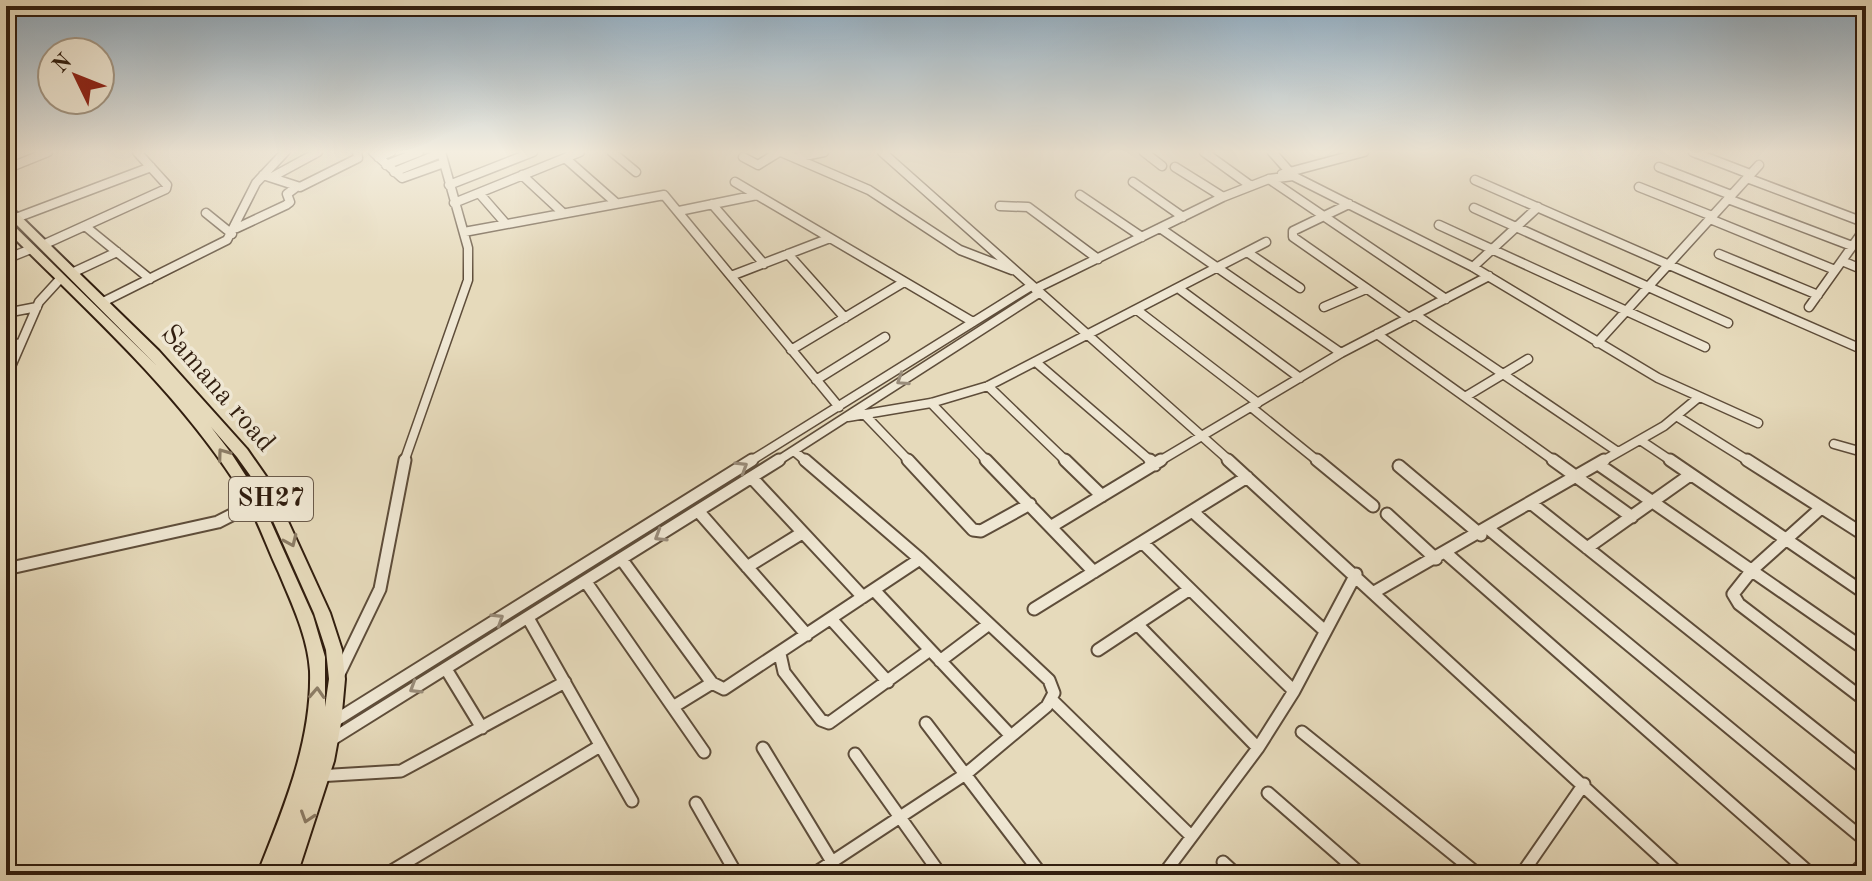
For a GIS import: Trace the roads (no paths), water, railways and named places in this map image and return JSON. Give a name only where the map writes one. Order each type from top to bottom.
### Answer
[{"type":"main road","name":"Samana road","points":[[10,223],[67,276],[211,438],[255,503],[293,588],[318,667],[312,734],[302,778],[267,875]]},
{"type":"main road","name":"Samana road","points":[[67,276],[103,302],[203,405],[263,482],[322,613],[334,650],[337,679],[332,723],[320,775],[287,875]]},
{"type":"street","points":[[10,223],[85,193]]},
{"type":"street","points":[[6,259],[157,193]]},
{"type":"street","points":[[235,231],[246,199],[251,193]]},
{"type":"street","points":[[103,302],[214,247],[235,231],[286,205],[290,202],[288,193]]},
{"type":"street","points":[[337,679],[380,589],[404,463],[468,280],[471,264],[451,193]]},
{"type":"street","points":[[454,203],[479,193]]},
{"type":"street","points":[[479,193],[506,224]]},
{"type":"street","points":[[542,193],[563,213]]},
{"type":"street","points":[[605,193],[615,202]]},
{"type":"street","points":[[754,193],[973,322]]},
{"type":"street","points":[[874,193],[973,258],[1014,270]]},
{"type":"street","points":[[928,193],[1376,591],[1680,875]]},
{"type":"street","points":[[1149,193],[1183,217]]},
{"type":"street","points":[[1217,193],[1223,197]]},
{"type":"street","points":[[312,734],[973,322],[1233,193]]},
{"type":"street","points":[[1293,193],[1446,299]]},
{"type":"street","points":[[1330,193],[1473,267],[1597,343],[1689,407],[1821,508],[1866,536]]},
{"type":"street","points":[[1506,193],[1863,349],[1866,339]]},
{"type":"street","points":[[1653,193],[1835,270]]},
{"type":"street","points":[[1721,193],[1852,246]]},
{"type":"street","points":[[1597,343],[1734,193]]},
{"type":"street","points":[[1790,193],[1866,225],[1809,307]]},
{"type":"street","points":[[464,232],[660,194],[679,211],[839,407]]},
{"type":"street","points":[[679,211],[757,195]]},
{"type":"street","points":[[1080,195],[1142,237]]},
{"type":"street","points":[[712,204],[764,264]]},
{"type":"street","points":[[1349,204],[1293,231],[1293,237],[1366,289],[1503,374],[1618,452]]},
{"type":"street","points":[[1000,206],[1028,207],[1098,259]]},
{"type":"street","points":[[1473,267],[1538,207]]},
{"type":"street","points":[[1474,208],[1728,323]]},
{"type":"street","points":[[206,213],[235,231]]},
{"type":"street","points":[[1439,225],[1705,347]]},
{"type":"street","points":[[85,226],[150,279]]},
{"type":"street","points":[[1160,228],[1341,353]]},
{"type":"street","points":[[731,276],[830,238]]},
{"type":"street","points":[[845,418],[931,403],[988,386],[1266,242]]},
{"type":"street","points":[[6,378],[37,307],[67,276],[117,252]]},
{"type":"street","points":[[1247,252],[1300,288]]},
{"type":"street","points":[[788,254],[845,318]]},
{"type":"street","points":[[1719,254],[1818,295]]},
{"type":"street","points":[[1842,261],[1866,271]]},
{"type":"street","points":[[1052,526],[1341,353],[1489,276]]},
{"type":"street","points":[[791,350],[904,282]]},
{"type":"street","points":[[1178,288],[1300,378]]},
{"type":"street","points":[[1324,307],[1366,289]]},
{"type":"street","points":[[310,750],[699,512],[1035,290]]},
{"type":"street","points":[[6,313],[37,307]]},
{"type":"street","points":[[1137,310],[1373,506]]},
{"type":"street","points":[[1377,334],[1632,517]]},
{"type":"street","points":[[816,380],[885,337]]},
{"type":"street","points":[[6,345],[21,343]]},
{"type":"street","points":[[1465,397],[1528,359]]},
{"type":"street","points":[[1037,363],[1155,465]]},
{"type":"street","points":[[988,386],[1102,496]]},
{"type":"street","points":[[931,403],[1094,572]]},
{"type":"street","points":[[1376,591],[1485,532],[1640,440],[1689,407],[1758,423]]},
{"type":"street","points":[[864,414],[973,530],[981,531],[1030,504]]},
{"type":"street","points":[[1640,440],[1866,594]]},
{"type":"street","points":[[1834,444],[1866,453]]},
{"type":"street","points":[[794,451],[920,559],[1049,680],[1052,700],[1191,836]]},
{"type":"street","points":[[1598,464],[1866,650]]},
{"type":"street","points":[[1399,466],[1866,841]]},
{"type":"street","points":[[1587,548],[1690,475]]},
{"type":"street","points":[[1034,609],[1247,477]]},
{"type":"street","points":[[752,478],[863,597]]},
{"type":"street","points":[[6,569],[218,522],[255,503]]},
{"type":"street","points":[[1532,504],[1866,770]]},
{"type":"street","points":[[1821,508],[1734,590],[1739,604],[1866,701]]},
{"type":"street","points":[[1192,511],[1325,631]]},
{"type":"street","points":[[699,512],[807,635]]},
{"type":"street","points":[[1387,514],[1812,875]]},
{"type":"street","points":[[747,567],[802,533]]},
{"type":"street","points":[[1142,542],[1294,691]]},
{"type":"street","points":[[622,560],[712,683],[729,688],[920,559]]},
{"type":"street","points":[[1163,875],[1258,748],[1294,691],[1356,574]]},
{"type":"street","points":[[586,582],[704,752]]},
{"type":"street","points":[[1098,650],[1190,589]]},
{"type":"street","points":[[874,590],[1011,736]]},
{"type":"street","points":[[528,618],[632,801]]},
{"type":"street","points":[[831,619],[888,682]]},
{"type":"street","points":[[940,661],[989,624]]},
{"type":"street","points":[[1137,624],[1258,748]]},
{"type":"street","points":[[780,654],[784,672],[825,723],[836,722],[930,650]]},
{"type":"street","points":[[446,669],[482,728]]},
{"type":"street","points":[[302,778],[401,771],[565,682]]},
{"type":"street","points":[[673,707],[712,683]]},
{"type":"street","points":[[812,875],[967,773],[1052,700]]},
{"type":"street","points":[[926,723],[1042,875]]},
{"type":"street","points":[[1302,732],[1479,875]]},
{"type":"street","points":[[385,875],[600,746]]},
{"type":"street","points":[[763,748],[840,875]]},
{"type":"street","points":[[855,754],[941,875]]},
{"type":"street","points":[[1521,875],[1584,784]]},
{"type":"street","points":[[1268,793],[1362,875]]},
{"type":"street","points":[[696,803],[737,875]]},
{"type":"street","points":[[1852,875],[1866,861]]},
{"type":"street","points":[[1223,862],[1237,875]]}]
